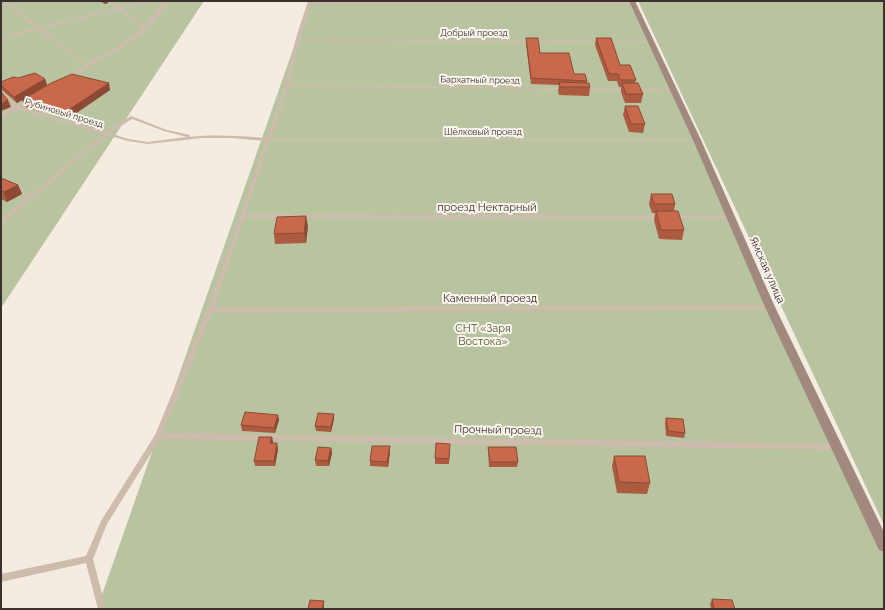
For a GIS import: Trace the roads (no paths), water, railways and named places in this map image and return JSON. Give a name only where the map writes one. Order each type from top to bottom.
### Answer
[{"type":"street","points":[[55,85],[129,41],[145,28],[168,1]]},
{"type":"street","name":"Ямская улица","points":[[633,2],[697,140],[770,307],[884,546]]},
{"type":"street","points":[[1,117],[42,93]]},
{"type":"lane","points":[[4,1],[87,66]]},
{"type":"lane","points":[[109,1],[145,28]]},
{"type":"lane","points":[[1,38],[40,30],[150,1]]},
{"type":"lane","points":[[102,609],[89,559],[104,523],[158,436],[210,310],[269,140],[310,2],[633,2]]},
{"type":"lane","name":"Добрый проезд","points":[[298,40],[651,42]]},
{"type":"lane","name":"Бархатный проезд","points":[[286,86],[570,89]]},
{"type":"lane","points":[[578,89],[673,90]]},
{"type":"lane","points":[[1,92],[17,108]]},
{"type":"lane","name":"Рубиновый проезд","points":[[17,108],[106,134],[148,143],[202,137]]},
{"type":"lane","points":[[1,222],[106,134],[131,117],[173,134],[202,137]]},
{"type":"lane","name":"Шёлковый проезд","points":[[202,137],[232,137],[269,140],[697,140]]},
{"type":"lane","points":[[1,180],[33,196]]},
{"type":"lane","name":"проезд Нектарный","points":[[242,216],[731,217]]},
{"type":"lane","name":"Каменный проезд","points":[[210,310],[770,307]]},
{"type":"lane","name":"Прочный проезд","points":[[158,436],[838,447]]},
{"type":"lane","points":[[1,578],[56,568],[89,559]]},
{"type":"park label","name":"СНТ «Заря Востока»","points":[[483,334]]}]
